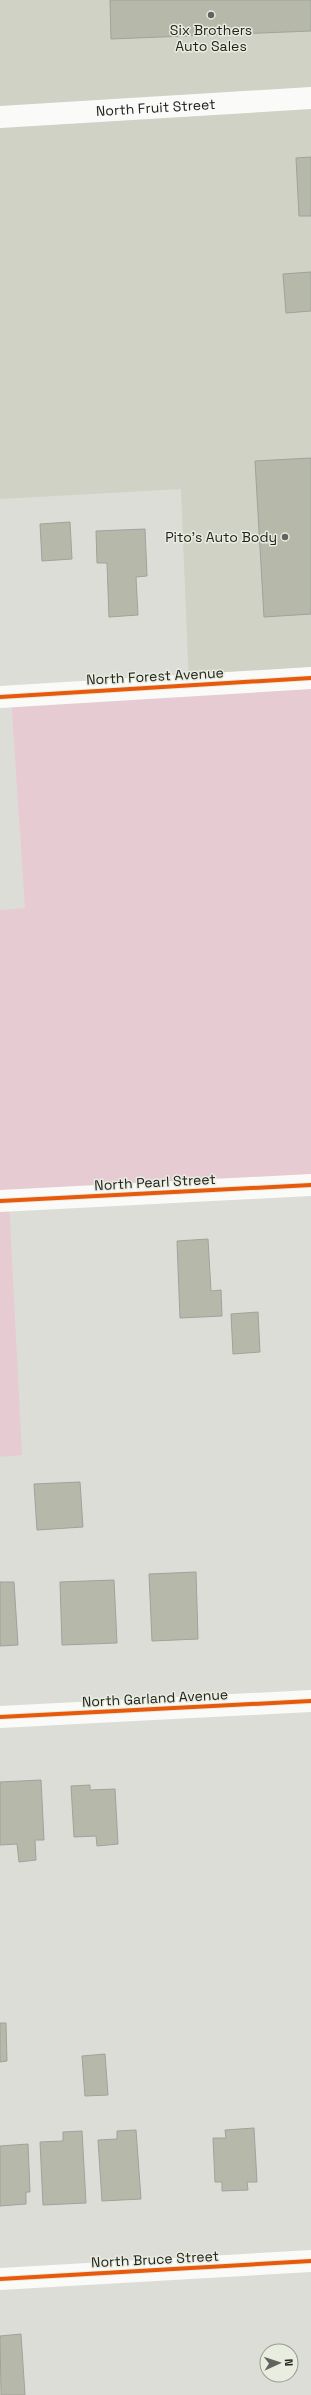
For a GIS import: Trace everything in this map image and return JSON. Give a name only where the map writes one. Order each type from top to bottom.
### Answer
[{"type":"street","name":"North Fruit Street","points":[[0,117],[311,98]]},
{"type":"street","name":"North Forest Avenue","points":[[0,697],[311,678]]},
{"type":"street","name":"North Pearl Street","points":[[0,1201],[311,1185]]},
{"type":"street","name":"North Garland Avenue","points":[[0,1717],[311,1701]]},
{"type":"street","name":"North Bruce Street","points":[[0,2279],[311,2261]]},
{"type":"shaded area","points":[[0,0],[311,0],[311,678],[189,685],[181,489],[0,499]]},
{"type":"shaded area","points":[[311,678],[311,1185],[9,1201],[22,1455],[0,1457],[0,910],[25,908],[11,696]]},
{"type":"building","name":"Six Brothers Auto Sales","points":[[110,0],[311,0],[311,31],[111,39]]},
{"type":"building","points":[[311,157],[311,216],[299,216],[296,158]]},
{"type":"building","points":[[311,272],[311,311],[286,313],[283,274]]},
{"type":"building","name":"Pito's Auto Body","points":[[311,458],[311,614],[264,617],[255,461]]},
{"type":"building","points":[[70,522],[72,559],[42,561],[40,524]]},
{"type":"building","points":[[145,529],[147,576],[136,577],[138,615],[109,617],[107,563],[97,563],[96,531]]},
{"type":"building","points":[[208,1239],[211,1291],[221,1290],[222,1316],[180,1318],[177,1241]]},
{"type":"building","points":[[258,1312],[260,1352],[233,1354],[231,1314]]},
{"type":"building","points":[[80,1482],[83,1527],[37,1530],[34,1484]]},
{"type":"building","points":[[196,1572],[198,1639],[152,1641],[149,1574]]},
{"type":"building","points":[[114,1580],[117,1643],[62,1645],[60,1582]]},
{"type":"building","points":[[0,1582],[14,1582],[18,1645],[0,1646]]},
{"type":"building","points":[[41,1780],[44,1840],[35,1840],[36,1860],[19,1862],[17,1844],[0,1845],[0,1782]]},
{"type":"building","points":[[90,1785],[90,1790],[115,1789],[118,1844],[97,1846],[96,1836],[74,1837],[71,1786]]},
{"type":"building","points":[[0,2023],[6,2023],[7,2061],[0,2062]]},
{"type":"building","points":[[105,2054],[108,2095],[85,2096],[82,2056]]},
{"type":"building","points":[[254,2128],[257,2182],[247,2182],[248,2190],[222,2191],[222,2182],[215,2182],[213,2138],[226,2138],[225,2130]]},
{"type":"building","points":[[136,2130],[141,2199],[102,2201],[98,2140],[117,2139],[117,2131]]},
{"type":"building","points":[[82,2131],[86,2203],[43,2205],[40,2142],[63,2141],[63,2132]]},
{"type":"building","points":[[28,2144],[30,2192],[26,2192],[26,2204],[0,2206],[0,2146]]},
{"type":"building","points":[[21,2334],[25,2395],[1,2395],[0,2336]]},
{"type":"cycle path","points":[[0,697],[311,678]]},
{"type":"cycle path","points":[[0,1201],[311,1185]]},
{"type":"cycle path","points":[[0,1717],[311,1701]]},
{"type":"cycle path","points":[[0,2279],[311,2261]]},
{"type":"place","name":"Six Brothers Auto Sales","points":[[211,15]]},
{"type":"place","name":"Pito's Auto Body","points":[[285,537]]}]
